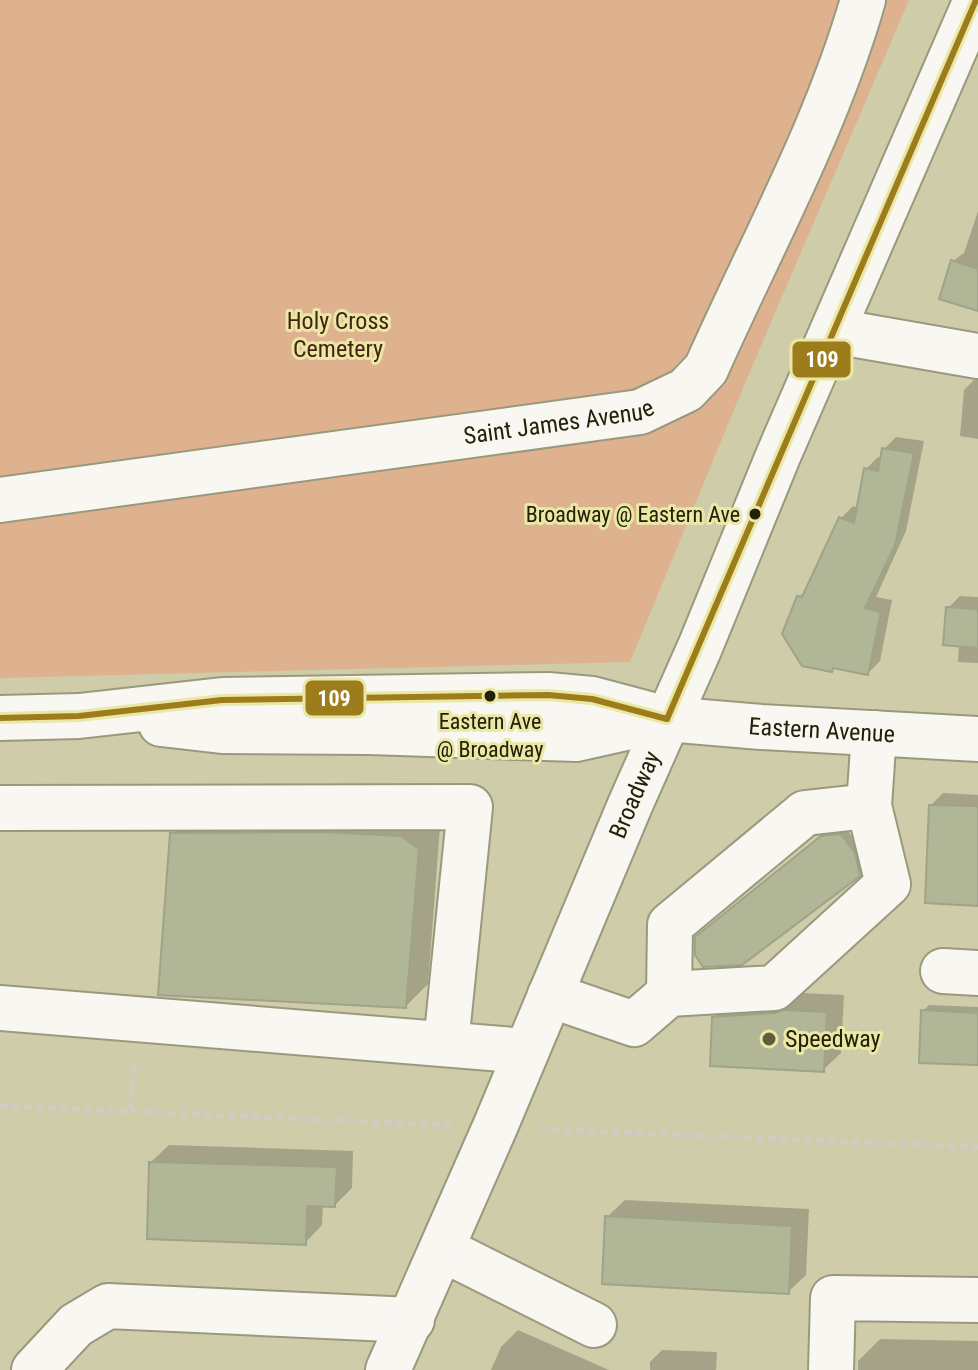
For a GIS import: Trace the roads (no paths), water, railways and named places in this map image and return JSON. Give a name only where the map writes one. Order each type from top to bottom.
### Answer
[{"type":"main road","name":"Saint James Avenue","points":[[0,500],[640,412],[686,390],[706,369],[813,139],[851,41],[863,0]]},
{"type":"main road","name":"Broadway","points":[[388,1370],[976,0]]},
{"type":"main road","points":[[834,331],[978,356]]},
{"type":"main road","name":"Eastern Avenue","points":[[0,718],[79,716],[222,731],[576,739],[667,719],[978,739]]},
{"type":"main road","points":[[550,995],[634,1024],[669,994],[774,988],[888,884],[869,806],[874,733]]},
{"type":"main road","points":[[669,994],[670,925],[805,813],[869,806]]},
{"type":"main road","points":[[0,808],[470,807],[446,1044]]},
{"type":"main road","points":[[0,1008],[526,1051]]},
{"type":"main road","points":[[442,1249],[594,1325]]},
{"type":"main road","points":[[831,1370],[833,1298],[978,1300]]},
{"type":"main road","points":[[34,1370],[76,1325],[108,1306],[412,1320]]},
{"type":"place","name":"Broadway @ Eastern Ave","points":[[755,514]]},
{"type":"place","name":"Eastern Ave @ Broadway","points":[[490,696]]},
{"type":"place","name":"Speedway","points":[[769,1039]]},
{"type":"park label","name":"Holy Cross Cemetery","points":[[338,335]]}]
